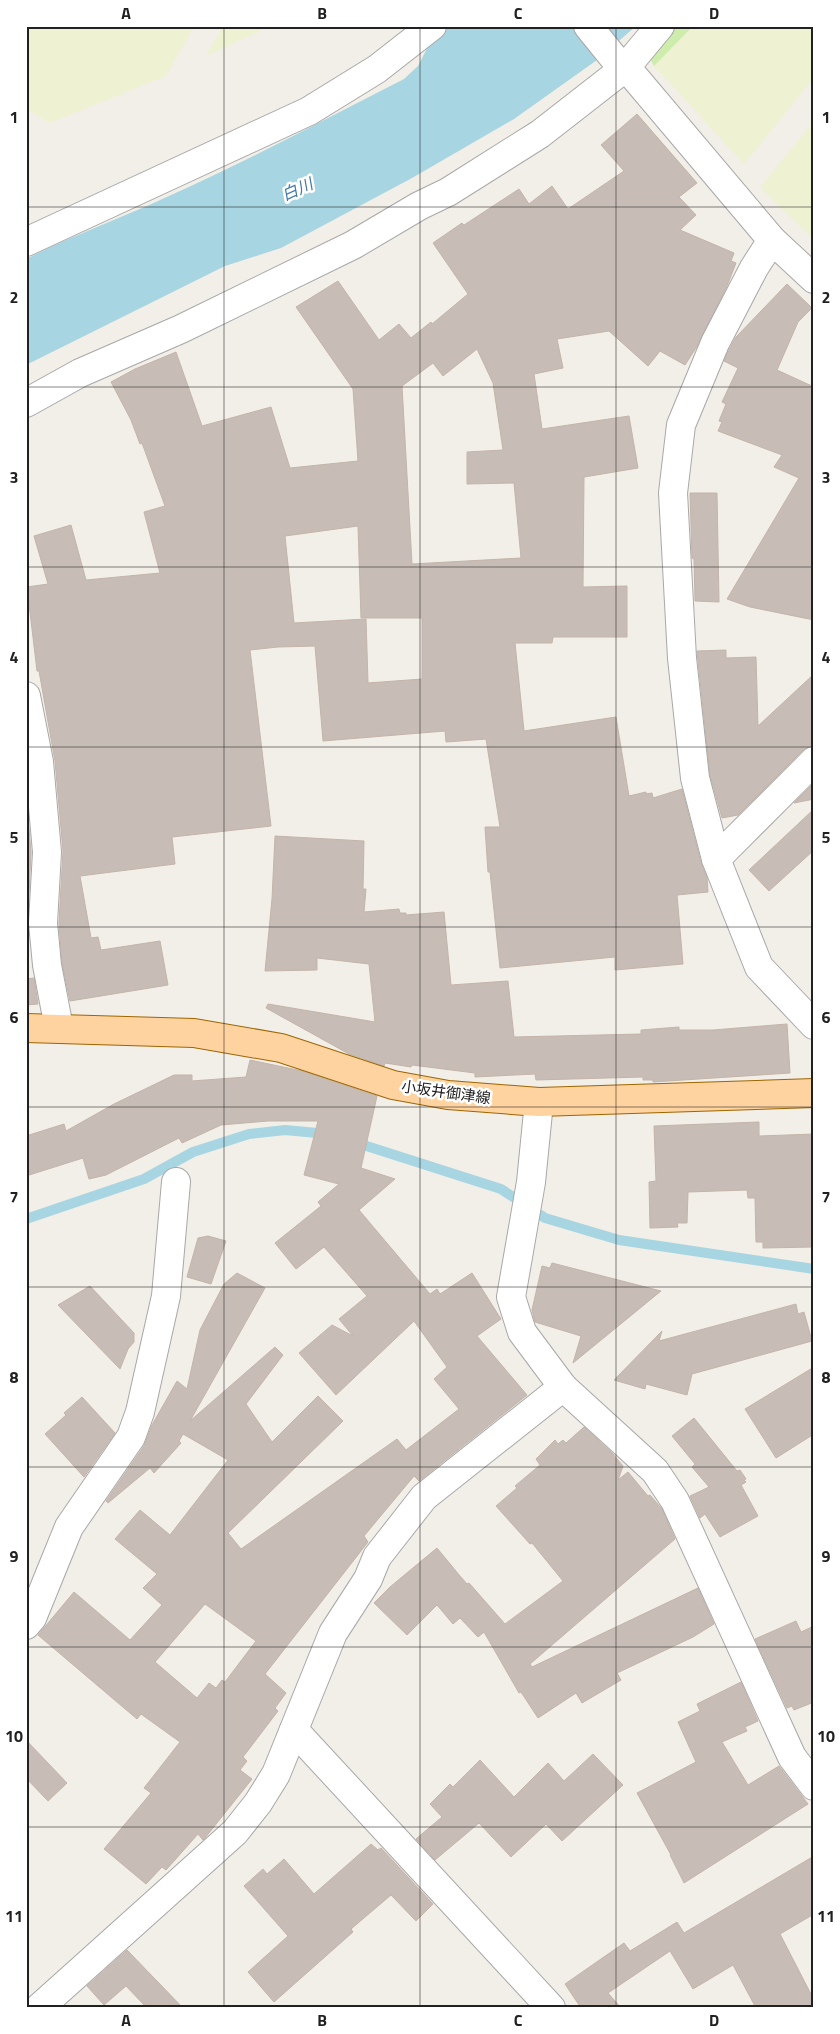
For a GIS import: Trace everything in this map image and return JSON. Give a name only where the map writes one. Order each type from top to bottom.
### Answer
[{"type":"main road","name":"小坂井御津線","points":[[26,1028],[194,1033],[282,1048],[393,1085],[448,1095],[539,1102],[814,1093]]},
{"type":"street","points":[[26,242],[309,111],[377,69],[432,26]]},
{"type":"street","points":[[588,26],[772,240],[814,279]]},
{"type":"street","points":[[26,403],[80,373],[181,329],[352,245],[419,206],[448,192],[540,134],[660,26]]},
{"type":"street","points":[[772,240],[754,268],[715,343],[681,425],[673,493],[682,658],[695,778],[716,859],[758,967],[814,1025]]},
{"type":"street","points":[[26,696],[39,762],[47,852],[43,923],[46,965],[59,1028]]},
{"type":"street","points":[[716,859],[814,761]]},
{"type":"street","points":[[539,1102],[530,1182],[511,1297],[522,1332],[563,1387],[655,1471],[675,1501],[792,1757],[814,1786]]},
{"type":"street","points":[[26,1625],[32,1618],[69,1527],[132,1437],[140,1412],[166,1296],[176,1182]]},
{"type":"street","points":[[39,2008],[235,1832],[258,1803],[276,1774],[333,1633],[368,1579],[377,1557],[424,1497],[563,1387]]},
{"type":"street","points":[[294,1730],[551,2008]]},
{"type":"green space","points":[[26,26],[194,26],[166,76],[50,123],[26,109]]},
{"type":"green space","points":[[223,26],[271,26],[206,56]]},
{"type":"green space","points":[[671,26],[693,26],[654,66],[649,57]]},
{"type":"green space","points":[[693,26],[814,26],[814,78],[744,164],[654,66]]},
{"type":"green space","points":[[814,121],[814,240],[760,187]]},
{"type":"water","name":"白川","points":[[444,26],[636,26],[597,60],[514,119],[412,178],[281,248],[225,266],[28,364],[26,259],[199,182],[404,79],[418,66],[435,33]]},
{"type":"building","points":[[637,114],[697,183],[679,197],[696,215],[680,230],[734,253],[731,261],[736,263],[727,286],[696,348],[685,365],[660,351],[648,366],[609,331],[557,339],[563,368],[534,374],[542,429],[629,416],[638,468],[584,477],[583,587],[627,586],[627,637],[553,637],[552,643],[515,643],[524,731],[616,717],[629,796],[646,792],[646,794],[652,793],[653,798],[682,789],[701,863],[707,878],[708,892],[677,895],[683,964],[615,970],[615,957],[500,968],[490,872],[488,872],[485,827],[500,827],[486,739],[446,742],[445,731],[323,741],[315,646],[278,647],[250,650],[271,826],[172,837],[175,864],[80,876],[91,938],[98,937],[101,950],[160,941],[168,985],[70,1001],[62,963],[59,923],[63,851],[55,761],[39,671],[37,671],[27,587],[48,584],[34,536],[71,525],[86,580],[160,573],[144,512],[165,506],[142,443],[140,444],[131,420],[111,382],[135,369],[176,352],[202,426],[271,407],[290,468],[358,461],[353,389],[296,307],[338,281],[379,340],[399,324],[411,338],[431,322],[432,324],[468,294],[433,243],[462,223],[464,225],[519,189],[529,204],[552,186],[568,209],[624,171],[601,145]],"holes":[[[477,349],[493,383],[503,450],[467,452],[467,484],[514,483],[521,558],[412,564],[402,386],[433,363],[443,376]],[[358,526],[361,618],[422,618],[422,679],[368,683],[366,619],[294,623],[285,536]]]},
{"type":"building","points":[[787,284],[812,308],[798,322],[777,370],[814,387],[814,620],[750,607],[727,599],[799,478],[774,467],[782,455],[718,431],[722,422],[719,421],[726,404],[722,402],[738,368],[724,361],[729,350],[736,337]]},
{"type":"building","points":[[690,493],[717,493],[719,602],[695,601]]},
{"type":"building","points":[[726,650],[726,658],[756,657],[758,726],[814,674],[814,746],[803,750],[738,815],[722,818],[710,775],[697,651]]},
{"type":"building","points":[[814,783],[814,799],[794,803]]},
{"type":"building","points":[[26,795],[31,852],[28,914],[26,914]]},
{"type":"building","points":[[814,809],[814,850],[769,891],[749,870]]},
{"type":"building","points":[[275,836],[364,841],[363,889],[366,889],[364,912],[399,909],[400,913],[406,913],[406,915],[444,912],[451,985],[508,981],[514,1037],[641,1034],[641,1030],[679,1027],[679,1030],[713,1030],[787,1024],[790,1073],[653,1082],[653,1080],[643,1080],[643,1077],[536,1080],[535,1074],[475,1077],[475,1073],[412,1065],[411,1067],[385,1063],[384,1066],[349,1054],[266,1008],[268,1004],[375,1022],[369,964],[317,958],[317,970],[265,971],[272,899]]},
{"type":"building","points":[[34,978],[38,1004],[26,1005],[26,979]]},
{"type":"building","points":[[250,1060],[302,1071],[377,1096],[361,1168],[395,1179],[359,1210],[430,1294],[437,1289],[440,1294],[472,1273],[501,1319],[477,1336],[527,1395],[419,1481],[414,1476],[364,1536],[368,1542],[265,1674],[286,1693],[275,1708],[278,1711],[243,1757],[247,1761],[240,1770],[252,1779],[203,1840],[198,1834],[166,1870],[162,1867],[146,1884],[104,1849],[151,1793],[144,1788],[180,1742],[141,1714],[137,1719],[38,1635],[74,1592],[130,1640],[162,1605],[143,1588],[157,1574],[115,1539],[140,1510],[170,1535],[228,1460],[183,1434],[179,1441],[181,1443],[154,1473],[150,1468],[108,1503],[106,1501],[144,1446],[152,1425],[177,1381],[187,1389],[200,1330],[224,1284],[237,1273],[265,1288],[190,1421],[275,1347],[283,1355],[246,1404],[272,1442],[318,1396],[343,1421],[228,1533],[241,1549],[397,1439],[406,1450],[459,1409],[434,1379],[447,1367],[414,1321],[336,1395],[299,1353],[332,1325],[353,1336],[339,1319],[367,1296],[324,1247],[296,1269],[275,1243],[321,1206],[318,1202],[339,1184],[304,1175],[318,1121],[268,1121],[221,1125],[182,1143],[179,1138],[106,1175],[89,1179],[83,1158],[26,1176],[26,1136],[64,1124],[66,1131],[114,1104],[174,1075],[192,1075],[192,1081],[246,1077]],"holes":[[[205,1604],[256,1641],[225,1682],[222,1680],[216,1688],[209,1683],[197,1698],[155,1662]]]},
{"type":"building","points":[[759,1122],[759,1136],[814,1134],[814,1247],[763,1248],[763,1242],[756,1242],[755,1198],[748,1198],[747,1190],[688,1192],[687,1223],[677,1223],[678,1227],[650,1228],[649,1182],[656,1181],[654,1126]]},
{"type":"building","points":[[208,1236],[226,1241],[211,1284],[187,1277],[198,1238]]},
{"type":"building","points":[[552,1263],[661,1291],[573,1363],[581,1336],[535,1322],[532,1310],[542,1266],[550,1268]]},
{"type":"building","points":[[90,1286],[134,1333],[134,1342],[128,1349],[120,1369],[58,1305]]},
{"type":"building","points":[[796,1304],[798,1314],[804,1312],[812,1341],[692,1374],[687,1395],[646,1384],[645,1389],[614,1380],[662,1331],[659,1341]]},
{"type":"building","points":[[814,1367],[814,1434],[776,1458],[745,1409]]},
{"type":"building","points":[[82,1397],[115,1433],[84,1477],[45,1434]]},
{"type":"building","points":[[694,1418],[737,1471],[740,1470],[746,1479],[744,1480],[746,1482],[741,1485],[758,1516],[720,1537],[705,1514],[700,1518],[690,1496],[709,1487],[692,1467],[695,1464],[672,1436]]},
{"type":"building","points":[[584,1427],[623,1466],[618,1480],[628,1472],[648,1496],[650,1495],[662,1509],[675,1539],[530,1664],[532,1667],[698,1588],[714,1624],[693,1637],[617,1673],[621,1680],[582,1703],[576,1693],[538,1718],[521,1692],[519,1693],[484,1632],[478,1637],[460,1618],[453,1624],[437,1605],[407,1635],[374,1603],[390,1587],[437,1548],[467,1584],[469,1583],[505,1624],[563,1581],[532,1543],[530,1544],[496,1506],[517,1488],[515,1486],[540,1465],[536,1459],[555,1440],[558,1444],[563,1440],[566,1443]]},
{"type":"building","points":[[796,1621],[801,1632],[814,1626],[814,1702],[794,1710],[792,1706],[787,1708],[755,1639]]},
{"type":"building","points":[[741,1682],[758,1721],[745,1727],[747,1731],[722,1742],[748,1785],[779,1766],[808,1804],[684,1883],[637,1793],[696,1762],[678,1722],[700,1711],[697,1704]]},
{"type":"building","points":[[26,1740],[67,1783],[48,1801],[26,1778]]},
{"type":"building","points":[[593,1754],[623,1785],[562,1841],[546,1824],[511,1857],[479,1823],[435,1860],[416,1839],[442,1817],[430,1804],[450,1784],[453,1787],[480,1760],[514,1797],[548,1763],[564,1781]]},
{"type":"building","points":[[371,1844],[378,1850],[381,1848],[433,1904],[416,1921],[391,1895],[351,1929],[353,1932],[274,2002],[248,1972],[288,1936],[244,1886],[263,1869],[267,1874],[284,1859],[314,1894]]},
{"type":"building","points":[[814,1856],[814,1914],[780,1934],[814,2000],[814,2008],[756,2008],[733,1965],[693,1989],[670,1951],[608,1993],[621,2008],[581,2008],[565,1984],[624,1943],[630,1951],[677,1922],[684,1933]]},
{"type":"building","points":[[127,1950],[183,2008],[147,2008],[126,1986],[104,2005],[87,1986]]},
{"type":"waterway","points":[[26,1219],[144,1179],[193,1152],[249,1134],[285,1130],[328,1134]]},
{"type":"waterway","points":[[354,1142],[501,1189],[545,1218],[619,1240],[814,1269]]}]
